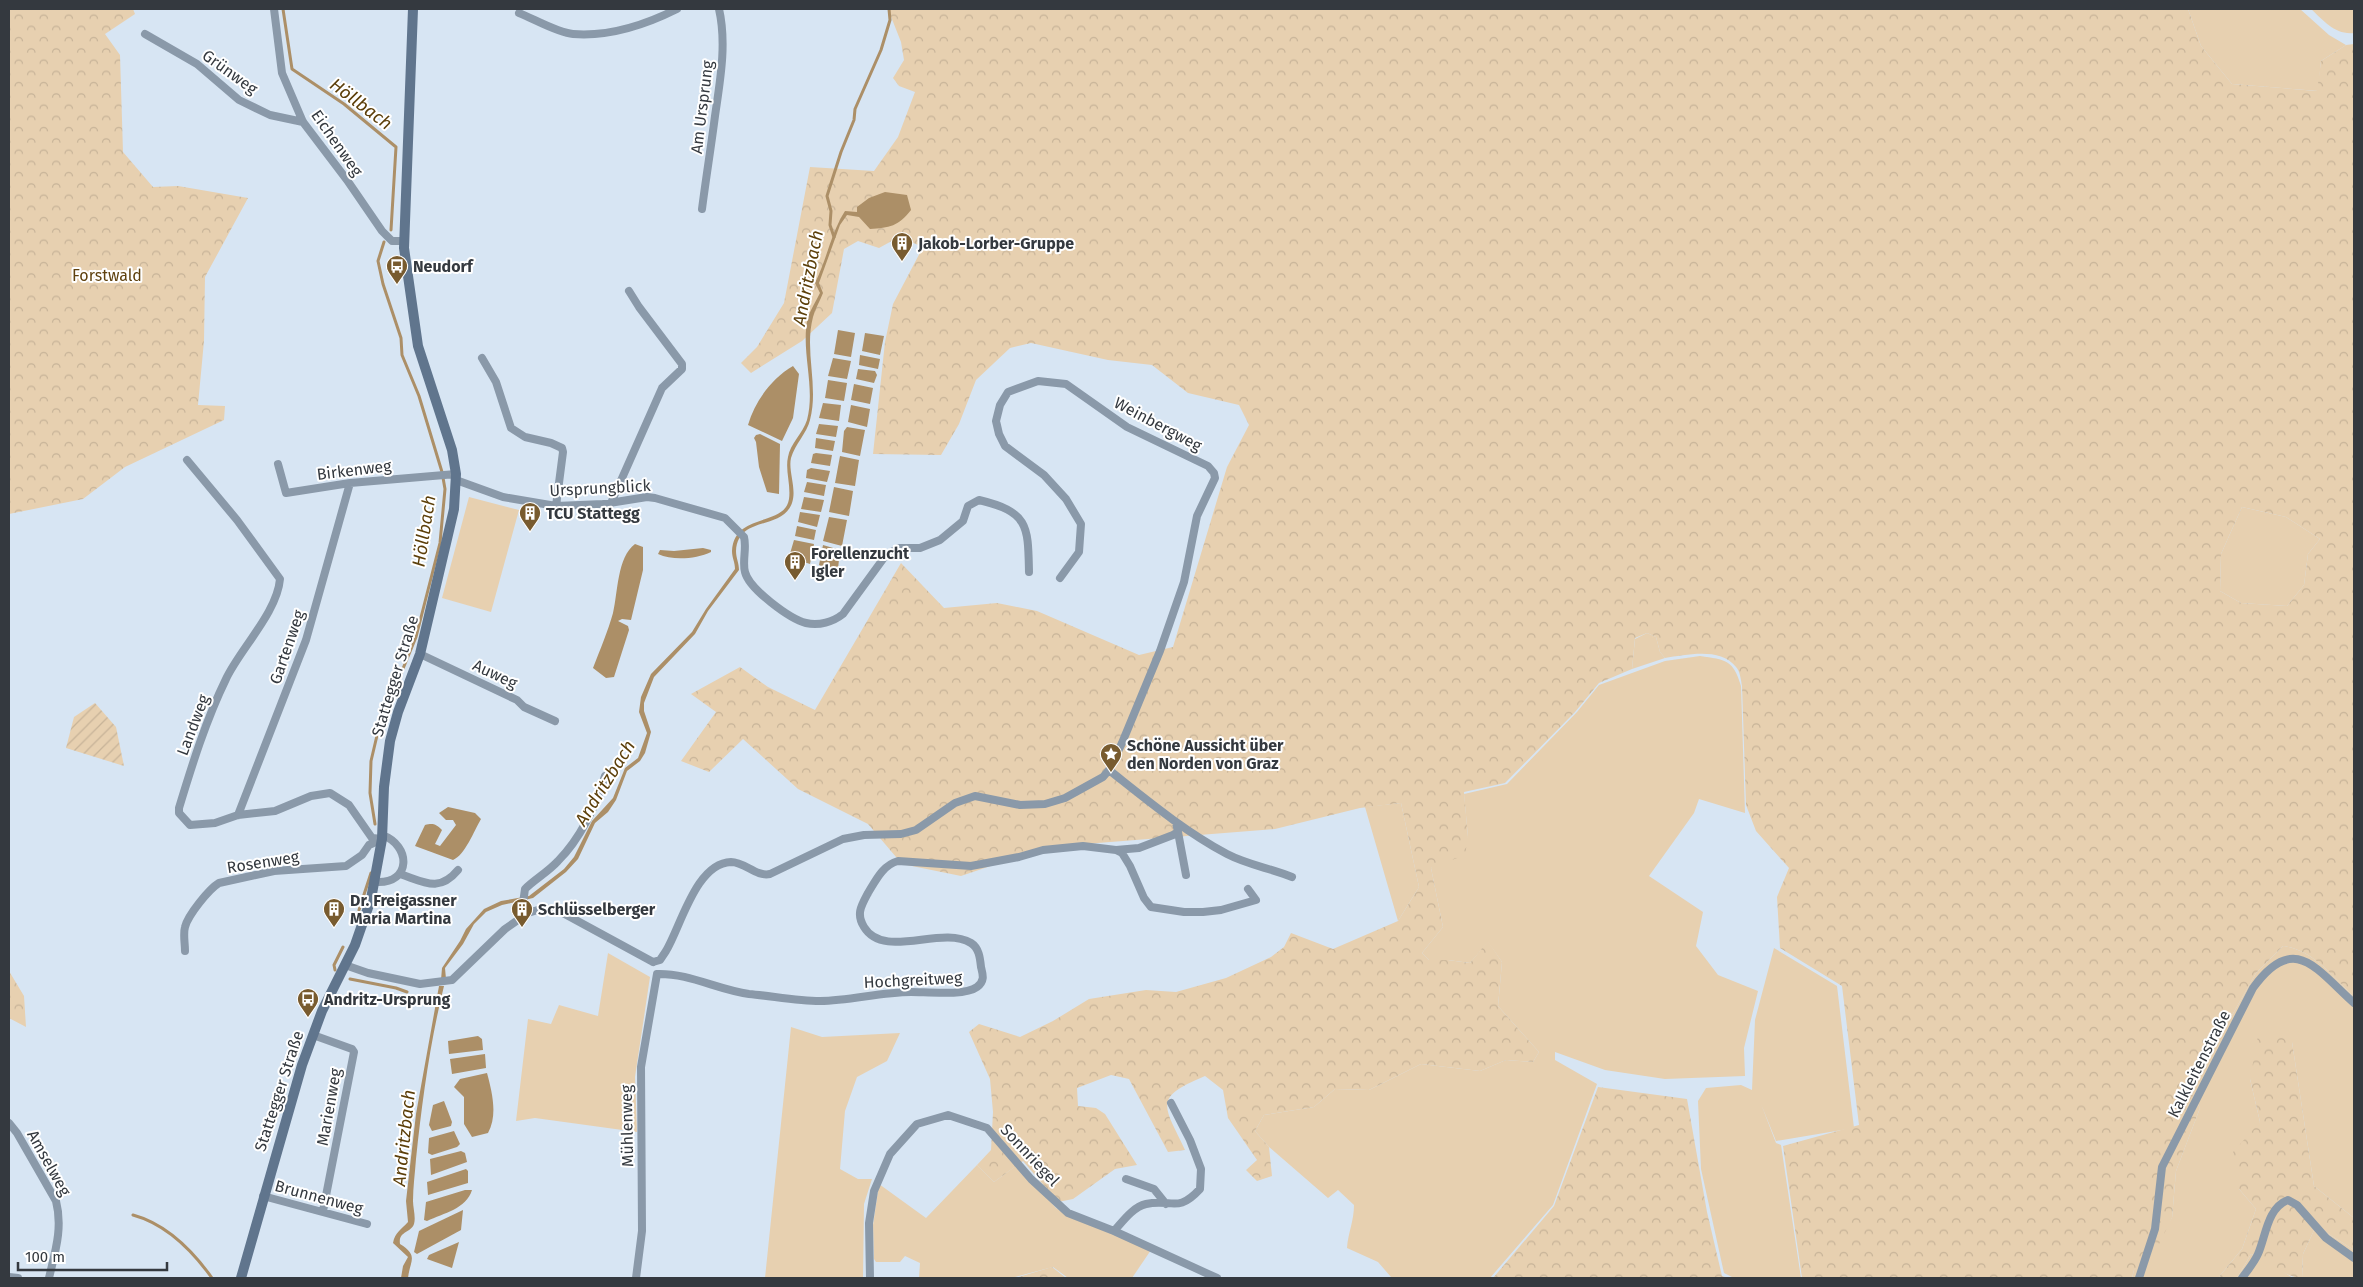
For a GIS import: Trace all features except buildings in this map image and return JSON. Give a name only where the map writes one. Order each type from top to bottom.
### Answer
[{"type":"main road","name":"Stattegger Straße","points":[[241,1278],[288,1107],[313,1034],[361,930],[376,882],[382,837],[384,787],[390,741],[397,715],[420,654],[445,554],[454,509],[456,477],[452,450],[418,346],[404,242],[413,9]]},
{"type":"street","name":"Eichenweg","points":[[274,9],[282,73],[303,122],[382,231],[392,241],[404,242]]},
{"type":"street","points":[[519,13],[572,34],[612,32],[651,22],[677,9]]},
{"type":"street","name":"Am Ursprung","points":[[702,208],[721,77],[723,43],[719,9]]},
{"type":"street","name":"Grünweg","points":[[145,34],[197,64],[239,100],[270,114],[303,122]]},
{"type":"street","points":[[611,503],[662,388],[682,369],[682,364],[638,307],[629,292]]},
{"type":"street","points":[[482,358],[496,382],[512,428],[525,437],[562,448],[564,452],[556,506]]},
{"type":"street","name":"Weinbergweg","points":[[653,962],[660,960],[666,952],[698,887],[713,868],[734,862],[763,875],[770,874],[843,838],[864,834],[902,834],[916,830],[955,803],[975,796],[1020,805],[1045,804],[1060,800],[1090,786],[1109,770],[1160,651],[1181,591],[1196,522],[1215,478],[1214,473],[1208,466],[1127,427],[1066,384],[1038,381],[1008,392],[1000,405],[996,421],[999,434],[1005,446],[1044,475],[1066,499],[1081,524],[1079,552],[1060,578]]},
{"type":"street","name":"Landweg","points":[[186,460],[237,520],[280,579],[277,592],[259,628],[226,678],[194,761],[179,808],[180,813],[190,825],[215,823],[238,815],[276,811],[312,796],[330,794],[349,805],[372,838],[382,837],[394,840],[399,846],[403,858],[402,872],[400,874]]},
{"type":"street","name":"Birkenweg","points":[[278,464],[286,494],[350,483],[456,477]]},
{"type":"street","name":"Ursprungblick","points":[[456,477],[503,497],[556,506],[611,503],[647,497],[725,518],[744,537],[745,572],[757,589],[781,611],[807,623],[836,620],[886,555],[893,550],[910,547],[920,548],[940,540],[963,521],[968,506],[978,500],[998,506],[1014,514],[1026,528],[1029,572]]},
{"type":"street","name":"Gartenweg","points":[[238,815],[306,640],[350,483]]},
{"type":"street","name":"Auweg","points":[[420,654],[517,700],[524,707],[555,721]]},
{"type":"street","points":[[1109,770],[1176,823],[1228,854],[1254,866],[1292,877]]},
{"type":"street","points":[[528,913],[523,899],[529,885],[556,864],[572,845],[596,804],[606,776]]},
{"type":"street","points":[[1176,823],[1186,875]]},
{"type":"street","name":"Hochgreitweg","points":[[657,974],[675,975],[746,993],[821,1001],[902,992],[970,991],[980,985],[983,977],[976,948],[970,943],[951,937],[906,941],[881,940],[871,936],[866,930],[859,912],[875,883],[888,865],[898,861],[927,865],[971,866],[1060,847],[1083,846],[1116,850],[1139,848],[1178,832]]},
{"type":"street","name":"Rosenweg","points":[[185,951],[184,929],[187,921],[212,887],[219,882],[274,871],[346,866],[382,837]]},
{"type":"street","points":[[1116,850],[1130,866],[1144,898],[1151,907],[1157,909],[1184,912],[1221,910],[1256,900],[1248,889]]},
{"type":"street","points":[[376,882],[394,879],[400,874],[433,885],[450,880],[458,870]]},
{"type":"street","points":[[345,965],[368,973],[420,984],[452,980],[491,941],[528,913],[544,908],[555,909],[653,962],[657,974]]},
{"type":"street","name":"Kalkleitenstraße","points":[[2139,1278],[2155,1229],[2162,1167],[2253,988],[2263,974],[2287,957],[2296,957],[2315,968],[2354,1003]]},
{"type":"street","name":"Mühlenweg","points":[[636,1278],[642,1231],[641,1068],[657,974]]},
{"type":"street","name":"Marienweg","points":[[313,1034],[352,1048],[354,1052],[323,1211]]},
{"type":"street","points":[[1114,1231],[1135,1209],[1147,1204],[1189,1201],[1200,1189],[1201,1169],[1171,1103]]},
{"type":"street","name":"Sonnriegel","points":[[870,1278],[869,1223],[874,1191],[890,1154],[917,1124],[948,1115],[987,1128],[1031,1180],[1068,1213],[1114,1231],[1217,1278]]},
{"type":"street","name":"Amselweg","points":[[9,1123],[17,1133],[56,1201],[59,1213],[59,1234],[49,1278]]},
{"type":"street","points":[[1126,1179],[1154,1189],[1166,1204]]},
{"type":"street","name":"Brunnenweg","points":[[263,1196],[367,1224]]},
{"type":"street","points":[[2242,1278],[2257,1255],[2272,1214],[2278,1204],[2288,1200],[2297,1205],[2326,1238],[2354,1258]]},
{"type":"street","points":[[9,1277],[18,1278]]},
{"type":"green space","name":"Forstwald","points":[[9,9],[133,9],[135,14],[105,34],[120,55],[123,152],[153,187],[178,186],[248,198],[205,277],[204,341],[198,405],[225,406],[224,420],[125,467],[83,499],[9,514]]},
{"type":"green space","points":[[888,9],[2188,9],[2201,46],[2232,84],[2317,91],[2321,61],[2346,45],[2354,44],[2354,997],[2322,965],[2304,952],[2294,948],[2283,946],[2256,973],[2214,1047],[2192,1094],[2200,1108],[2176,1171],[2172,1218],[2150,1262],[2134,1270],[2132,1278],[1802,1278],[1783,1146],[1859,1125],[1842,986],[1780,948],[1777,897],[1789,868],[1756,831],[1746,805],[1742,686],[1737,669],[1729,661],[1712,655],[1693,654],[1665,658],[1660,652],[1656,637],[1647,633],[1635,638],[1632,669],[1599,683],[1575,712],[1505,783],[1464,792],[1468,837],[1465,855],[1431,868],[1443,927],[1422,953],[1429,960],[1470,963],[1488,941],[1502,962],[1498,1006],[1539,1052],[1533,1062],[1506,1060],[1480,1071],[1421,1064],[1369,1090],[1335,1089],[1314,1107],[1264,1115],[1255,1131],[1269,1147],[1272,1176],[1257,1181],[1246,1170],[1257,1160],[1228,1118],[1223,1090],[1205,1076],[1188,1084],[1170,1097],[1167,1104],[1168,1113],[1185,1150],[1168,1152],[1129,1079],[1111,1075],[1077,1088],[1078,1106],[1096,1108],[1105,1114],[1137,1165],[1115,1169],[1073,1199],[1058,1202],[1023,1161],[994,1182],[977,1165],[991,1150],[993,1112],[990,1079],[969,1032],[979,1024],[1020,1037],[1053,1021],[1089,999],[1146,990],[1176,992],[1226,978],[1271,957],[1284,947],[1291,933],[1333,949],[1398,921],[1419,887],[1401,803],[1360,808],[1275,829],[1047,847],[961,876],[902,864],[868,824],[798,789],[743,739],[709,772],[681,761],[716,712],[691,694],[740,667],[768,687],[815,710],[901,563],[944,608],[997,603],[1037,611],[1139,655],[1173,647],[1227,467],[1249,425],[1239,405],[1188,393],[1152,365],[1108,360],[1031,343],[1010,348],[976,380],[959,424],[941,455],[873,454],[885,342],[893,304],[923,247],[899,237],[879,248],[858,241],[844,249],[832,313],[802,341],[751,373],[741,363],[757,347],[784,303],[810,167],[874,171],[898,137],[915,92],[899,86],[893,78],[904,60],[901,42]],"holes":[[[2242,507],[2286,517],[2320,539],[2308,554],[2304,585],[2287,606],[2241,603],[2220,591],[2221,554]]]},
{"type":"green space","points":[[2188,9],[2300,9],[2329,35],[2346,45],[2321,61],[2318,91],[2232,84],[2201,46]]},
{"type":"green space","points":[[2311,9],[2354,9],[2354,33],[2341,32],[2335,29]]},
{"type":"green space","points":[[469,497],[519,510],[491,612],[442,598]]},
{"type":"green space","points":[[2242,507],[2286,517],[2320,539],[2308,554],[2304,585],[2287,606],[2241,603],[2220,591],[2221,554]]},
{"type":"green space","points":[[1647,633],[1656,637],[1660,652],[1665,658],[1632,669],[1635,639]]},
{"type":"green space","points":[[1700,656],[1727,662],[1735,670],[1741,686],[1745,813],[1699,799],[1694,813],[1649,876],[1703,912],[1696,946],[1718,975],[1758,991],[1744,1048],[1745,1076],[1665,1079],[1605,1070],[1555,1052],[1555,1060],[1597,1084],[1553,1205],[1490,1278],[1391,1277],[1378,1262],[1347,1248],[1354,1205],[1338,1190],[1328,1198],[1269,1147],[1255,1131],[1264,1115],[1314,1107],[1335,1089],[1369,1090],[1421,1064],[1480,1071],[1506,1060],[1533,1062],[1539,1052],[1498,1006],[1502,962],[1488,942],[1470,963],[1429,960],[1422,953],[1443,927],[1431,868],[1468,837],[1464,794],[1507,784],[1577,712],[1599,685],[1665,661]]},
{"type":"green space","points":[[95,703],[116,727],[124,766],[66,748],[74,717]]},
{"type":"green space","points":[[1401,803],[1419,887],[1398,921],[1365,807]]},
{"type":"green space","points":[[2283,946],[2304,952],[2313,958],[2354,997],[2354,1218],[2314,1186],[2292,1042],[2250,1079],[2260,1122],[2239,1189],[2256,1209],[2242,1249],[2218,1278],[2132,1278],[2134,1270],[2172,1218],[2176,1171],[2200,1108],[2192,1094],[2214,1047],[2256,973]]},
{"type":"green space","points":[[1774,948],[1837,986],[1854,1128],[1776,1141],[1761,1104],[1776,1143],[1781,1145],[1801,1278],[1734,1278],[1724,1273],[1701,1169],[1698,1101],[1706,1088],[1741,1085],[1752,1090],[1755,1020]]},
{"type":"green space","points":[[608,953],[650,977],[635,1077],[637,1132],[535,1118],[516,1121],[528,1019],[551,1024],[559,1005],[598,1016]]},
{"type":"green space","points":[[9,971],[24,996],[26,1027],[9,1018]]},
{"type":"green space","points":[[791,1027],[822,1037],[900,1033],[887,1061],[857,1077],[845,1111],[840,1169],[858,1179],[872,1179],[864,1204],[863,1278],[765,1278]]},
{"type":"green space","points":[[2282,1030],[2292,1042],[2314,1186],[2354,1218],[2354,1250],[2316,1226],[2303,1254],[2302,1278],[2289,1275],[2251,1254],[2237,1278],[2218,1278],[2242,1249],[2256,1209],[2239,1189],[2233,1152],[2260,1122],[2250,1079],[2258,1036]]},
{"type":"green space","points":[[1598,1087],[1687,1099],[1707,1212],[1722,1276],[1728,1278],[1493,1278],[1554,1206]]},
{"type":"green space","points":[[977,1165],[994,1182],[1017,1165],[1056,1208],[1068,1216],[1151,1250],[1132,1278],[1068,1278],[1053,1267],[1011,1278],[919,1278],[920,1263],[905,1256],[900,1262],[876,1262],[874,1259],[873,1225],[879,1184],[926,1218]]},
{"type":"green space","points":[[2316,1226],[2354,1250],[2354,1278],[2302,1278],[2303,1254]]},
{"type":"green space","points":[[2251,1254],[2262,1258],[2293,1278],[2237,1278]]},
{"type":"green space","points":[[1052,1267],[1066,1278],[1015,1278]]},
{"type":"shaded area","points":[[885,192],[907,195],[911,210],[898,223],[877,229],[870,229],[859,217],[847,215],[840,225],[819,283],[823,293],[814,314],[810,343],[812,407],[808,425],[791,458],[794,492],[792,503],[787,512],[744,532],[739,540],[736,551],[739,570],[708,611],[695,634],[654,677],[644,703],[644,711],[651,732],[645,753],[640,761],[627,771],[616,800],[608,812],[595,823],[578,859],[566,872],[533,898],[502,905],[486,912],[474,924],[463,944],[445,968],[446,979],[441,980],[442,968],[466,929],[484,909],[501,901],[529,896],[564,869],[574,857],[592,821],[613,798],[625,768],[638,758],[647,733],[639,712],[641,697],[651,674],[692,632],[735,569],[732,551],[735,539],[741,530],[779,513],[785,508],[789,499],[787,467],[789,452],[805,425],[809,407],[810,394],[806,330],[808,317],[820,293],[815,283],[836,228],[845,211],[857,212],[857,207],[869,198]]},
{"type":"shaded area","points":[[838,330],[855,333],[851,357],[834,354]]},
{"type":"shaded area","points":[[865,333],[884,336],[880,355],[862,351]]},
{"type":"shaded area","points":[[860,355],[880,359],[878,369],[859,365]]},
{"type":"shaded area","points":[[833,358],[851,361],[847,379],[828,376]]},
{"type":"shaded area","points":[[793,366],[799,374],[793,418],[782,441],[748,425],[755,407],[765,391],[778,377]]},
{"type":"shaded area","points":[[858,369],[875,371],[877,375],[874,383],[856,379]]},
{"type":"shaded area","points":[[828,380],[847,383],[844,401],[825,398]]},
{"type":"shaded area","points":[[854,384],[873,388],[870,404],[851,400]]},
{"type":"shaded area","points":[[823,403],[841,405],[839,421],[819,418]]},
{"type":"shaded area","points":[[851,405],[870,409],[867,427],[848,422]]},
{"type":"shaded area","points":[[819,424],[838,426],[836,437],[816,434]]},
{"type":"shaded area","points":[[847,427],[865,430],[860,456],[842,452],[844,431]]},
{"type":"shaded area","points":[[760,434],[780,444],[779,494],[767,492],[759,467],[754,438]]},
{"type":"shaded area","points":[[816,438],[835,441],[833,451],[815,448]]},
{"type":"shaded area","points":[[813,454],[832,455],[830,466],[811,463]]},
{"type":"shaded area","points":[[840,456],[859,460],[855,486],[835,483]]},
{"type":"shaded area","points":[[811,468],[830,471],[827,482],[806,478],[807,470]]},
{"type":"shaded area","points":[[807,482],[826,485],[824,496],[804,492]]},
{"type":"shaded area","points":[[834,487],[853,491],[849,516],[829,512]]},
{"type":"shaded area","points":[[804,497],[824,500],[821,512],[801,509]]},
{"type":"shaded area","points":[[800,512],[820,515],[817,527],[798,522]]},
{"type":"shaded area","points":[[829,517],[847,520],[842,546],[823,541]]},
{"type":"shaded area","points":[[797,526],[816,530],[814,540],[795,536]]},
{"type":"shaded area","points":[[794,540],[814,544],[810,564],[789,557]]},
{"type":"shaded area","points":[[635,544],[643,547],[643,570],[631,620],[622,619],[618,621],[628,626],[629,630],[614,677],[606,678],[593,668],[613,613],[621,566],[629,550]]},
{"type":"shaded area","points":[[823,545],[840,550],[838,569],[832,570],[819,565]]},
{"type":"shaded area","points":[[703,548],[711,550],[711,552],[684,558],[670,558],[658,554],[660,550],[674,551]]},
{"type":"shaded area","points":[[448,807],[475,813],[481,819],[465,848],[453,860],[415,846],[425,825],[434,824],[442,830],[435,844],[440,846],[456,825],[453,820],[446,820],[439,813]]},
{"type":"shaded area","points":[[439,986],[444,986],[431,1050],[416,1159],[413,1190],[415,1221],[400,1240],[400,1244],[410,1252],[412,1259],[408,1278],[401,1278],[403,1266],[408,1257],[393,1243],[397,1234],[408,1222],[406,1201],[416,1114]]},
{"type":"shaded area","points":[[478,1036],[482,1039],[483,1050],[449,1054],[448,1041]]},
{"type":"shaded area","points":[[485,1054],[486,1068],[452,1074],[450,1059]]},
{"type":"shaded area","points":[[487,1073],[492,1096],[493,1119],[488,1133],[472,1137],[464,1124],[464,1097],[454,1087],[460,1079]]},
{"type":"shaded area","points":[[444,1101],[452,1122],[451,1126],[432,1131],[429,1125],[433,1105]]},
{"type":"shaded area","points":[[454,1131],[460,1144],[457,1147],[432,1155],[428,1153],[429,1138]]},
{"type":"shaded area","points":[[461,1151],[465,1153],[467,1162],[431,1175],[430,1159]]},
{"type":"shaded area","points":[[466,1169],[468,1171],[468,1183],[428,1195],[427,1182]]},
{"type":"shaded area","points":[[465,1190],[472,1190],[465,1202],[460,1206],[427,1221],[424,1220],[426,1202]]},
{"type":"shaded area","points":[[463,1210],[461,1230],[417,1254],[414,1252],[419,1231]]},
{"type":"shaded area","points":[[459,1242],[452,1268],[427,1259],[429,1255]]},
{"type":"waterway","name":"Höllbach","points":[[283,9],[292,69],[344,104],[396,147],[391,230]]},
{"type":"waterway","name":"Andritzbach","points":[[834,237],[830,225],[831,211],[827,196],[841,152],[854,120],[855,109],[881,50],[890,20],[889,9]]},
{"type":"waterway","name":"Höllbach","points":[[375,824],[370,793],[371,761],[379,727],[416,637],[440,543],[445,489],[442,472],[419,396],[402,355],[401,338],[383,284],[378,261],[384,242]]},
{"type":"waterway","name":"Höllbach","points":[[359,910],[371,873]]},
{"type":"waterway","name":"Höllbach","points":[[335,970],[334,965],[343,947]]},
{"type":"waterway","name":"Höllbach","points":[[350,979],[407,992]]},
{"type":"waterway","name":"Höllbach","points":[[422,998],[436,1004]]},
{"type":"waterway","points":[[133,1215],[145,1219],[177,1239],[212,1278]]},
{"type":"place","name":"Jakob-Lorber-Gruppe","points":[[902,262]]},
{"type":"place","name":"Neudorf","points":[[397,285]]},
{"type":"place","name":"TCU Stattegg","points":[[530,532]]},
{"type":"place","name":"Forellenzucht Igler","points":[[795,581]]},
{"type":"place","name":"Schöne Aussicht über den Norden von Graz","points":[[1111,773]]},
{"type":"place","name":"Dr. Freigassner Maria Martina","points":[[334,928]]},
{"type":"place","name":"Schlüsselberger","points":[[522,928]]},
{"type":"place","name":"Andritz-Ursprung","points":[[308,1018]]}]
